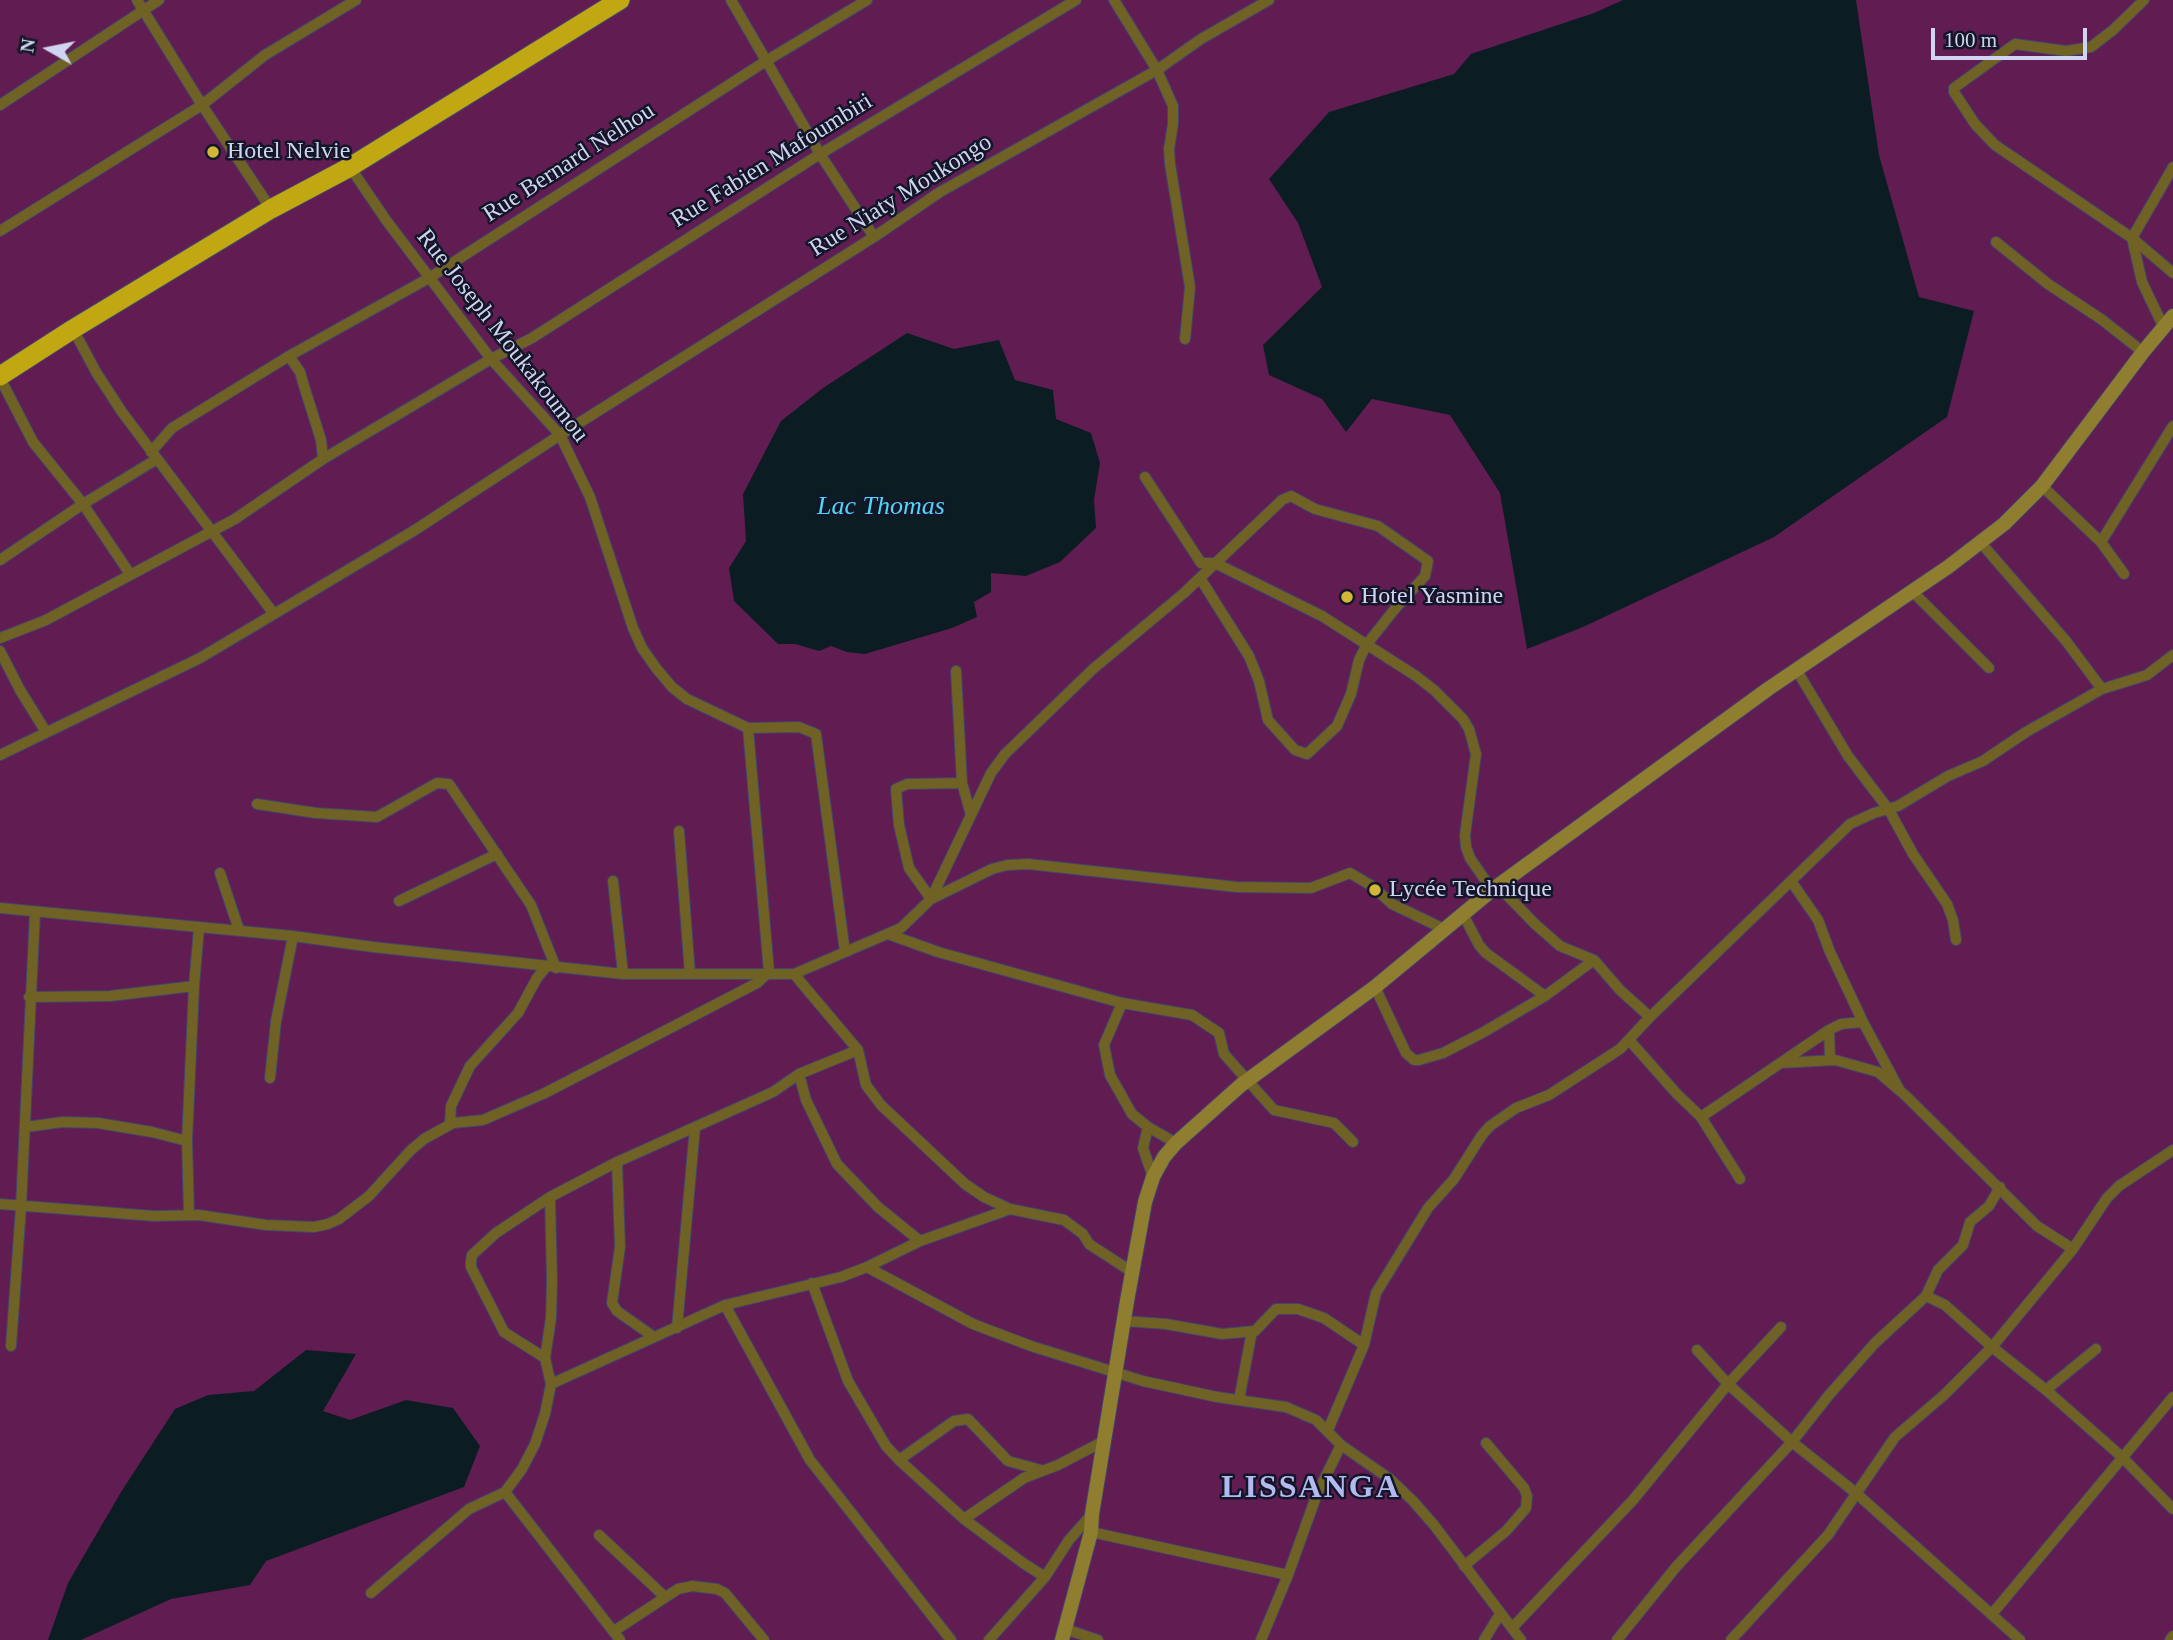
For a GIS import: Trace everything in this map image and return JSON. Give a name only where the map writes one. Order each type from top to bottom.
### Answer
[{"type":"highway","points":[[0,377],[73,329],[271,209],[350,167],[620,0]]},
{"type":"street","points":[[0,105],[140,5],[159,0]]},
{"type":"street","points":[[0,231],[202,105],[265,55],[356,0]]},
{"type":"street","points":[[731,0],[820,154],[874,237]]},
{"type":"street","name":"Rue Bernard Nelhou","points":[[0,561],[154,456],[172,428],[289,356],[429,278],[766,61],[867,0]]},
{"type":"street","name":"Rue Fabien Mafoumbiri","points":[[0,638],[46,620],[256,506],[323,459],[491,359],[532,338],[820,154],[1076,0]]},
{"type":"street","points":[[1114,0],[1157,70],[1173,106],[1170,164],[1190,287],[1185,339]]},
{"type":"street","name":"Rue Niaty Moukongo","points":[[0,755],[200,658],[274,614],[415,530],[874,237],[940,192],[1157,70],[1201,38],[1269,0]]},
{"type":"street","points":[[2144,0],[2091,47],[2066,51],[2015,44],[1954,88],[1955,96],[1975,124],[1995,145],[2132,238],[2173,273]]},
{"type":"street","points":[[140,5],[271,209]]},
{"type":"street","name":"Rue Joseph Moukakoumou","points":[[350,167],[491,359],[560,435],[590,497],[629,619],[642,648],[664,678],[687,699],[748,729]]},
{"type":"street","points":[[1098,1640],[1063,1634],[1091,1532],[1132,1272],[1153,1177],[1164,1157],[1176,1143],[1247,1080],[1375,987],[1496,889],[1587,820],[1796,669],[1981,543],[2004,524],[2042,486],[2168,322],[2142,282],[2132,238],[2173,167]]},
{"type":"street","points":[[1996,242],[2048,284],[2101,319],[2143,352]]},
{"type":"street","points":[[73,329],[96,372],[154,456],[274,614]]},
{"type":"street","points":[[289,356],[300,372],[321,440],[323,459]]},
{"type":"street","points":[[0,377],[33,442],[83,504],[130,574]]},
{"type":"street","points":[[2101,542],[2173,426]]},
{"type":"street","points":[[1145,477],[1201,563],[1215,563],[1322,616],[1434,690],[1463,719],[1469,729],[1476,754],[1465,835],[1470,858],[1496,889],[1535,925],[1560,946],[1594,960],[1620,990],[1650,1017]]},
{"type":"street","points":[[2042,486],[2101,542],[2124,574]]},
{"type":"street","points":[[0,908],[239,930],[623,974],[794,974],[908,923],[931,899],[991,773],[1005,754],[1102,661],[1200,578],[1278,503],[1291,496],[1315,509],[1378,526],[1428,561],[1425,576],[1367,644],[1359,660],[1351,694],[1337,726],[1307,754],[1295,750],[1268,720],[1259,681],[1249,656],[1200,578]]},
{"type":"street","points":[[1981,543],[2066,641],[2102,690]]},
{"type":"street","points":[[1912,591],[1989,668]]},
{"type":"street","points":[[0,651],[46,732]]},
{"type":"street","points":[[1328,1430],[1364,1345],[1373,1300],[1428,1208],[1454,1179],[1490,1126],[1516,1108],[1559,1090],[1630,1041],[1650,1017],[1850,824],[1874,813],[1889,810],[1948,776],[1983,761],[2026,732],[2102,690],[2147,675],[2173,655]]},
{"type":"street","points":[[1796,669],[1848,756],[1889,810],[1913,854],[1947,904],[1956,940]]},
{"type":"street","points":[[956,671],[962,783],[971,815]]},
{"type":"street","points":[[769,972],[748,729],[799,727],[816,733],[845,952]]},
{"type":"street","points":[[257,804],[316,813],[377,817],[443,782],[449,784],[531,905],[551,967]]},
{"type":"street","points":[[931,899],[909,868],[899,825],[895,789],[907,784],[962,783]]},
{"type":"street","points":[[679,831],[690,974]]},
{"type":"street","points":[[399,901],[497,854]]},
{"type":"street","points":[[931,899],[992,869],[1007,865],[1028,864],[1237,887],[1311,887],[1350,873],[1372,886],[1392,904],[1446,930]]},
{"type":"street","points":[[220,873],[239,930]]},
{"type":"street","points":[[613,881],[623,974]]},
{"type":"street","points":[[1791,881],[1818,920],[1830,952],[1900,1092]]},
{"type":"street","points":[[11,1346],[21,1207],[34,912]]},
{"type":"street","points":[[1464,915],[1486,954],[1545,996]]},
{"type":"street","points":[[189,1214],[187,1141],[194,986],[200,928]]},
{"type":"street","points":[[888,934],[938,952],[1122,1003],[1192,1015],[1219,1033],[1224,1054],[1274,1110],[1334,1123],[1353,1142]]},
{"type":"street","points":[[270,1078],[277,1013],[293,936]]},
{"type":"street","points":[[1375,987],[1406,1053],[1414,1059],[1443,1053],[1545,996],[1594,960]]},
{"type":"street","points":[[453,1123],[450,1123],[451,1106],[470,1066],[518,1013],[537,978],[551,967]]},
{"type":"street","points":[[0,1204],[154,1216],[189,1214],[266,1225],[314,1227],[328,1224],[369,1196],[424,1139],[453,1123],[483,1120],[545,1093],[757,983],[769,972]]},
{"type":"street","points":[[794,974],[858,1050],[866,1086],[881,1105],[965,1184],[984,1197],[1010,1209],[1064,1220],[1083,1234],[1089,1244],[1132,1272]]},
{"type":"street","points":[[29,997],[110,996],[194,986]]},
{"type":"street","points":[[1122,1003],[1105,1040],[1104,1051],[1110,1075],[1132,1114],[1176,1143]]},
{"type":"street","points":[[1701,1117],[1829,1030],[1841,1024],[1863,1021]]},
{"type":"street","points":[[1829,1030],[1830,1060]]},
{"type":"street","points":[[1630,1041],[1701,1117],[1740,1179]]},
{"type":"street","points":[[545,1358],[504,1332],[471,1267],[472,1255],[496,1233],[550,1197],[617,1162],[773,1092],[799,1074],[858,1050]]},
{"type":"street","points":[[1780,1063],[1830,1060],[1878,1072],[2038,1226],[2073,1249]]},
{"type":"street","points":[[799,1074],[806,1100],[837,1164],[878,1206],[920,1241]]},
{"type":"street","points":[[25,1127],[63,1122],[98,1123],[187,1141]]},
{"type":"street","points":[[677,1328],[695,1127]]},
{"type":"street","points":[[1148,1127],[1143,1148],[1153,1177]]},
{"type":"street","points":[[1731,1640],[1828,1535],[1895,1437],[1944,1395],[1992,1347],[2073,1249],[2107,1198],[2119,1186],[2173,1150]]},
{"type":"street","points":[[617,1162],[620,1247],[612,1303],[617,1311],[653,1337]]},
{"type":"street","points":[[1617,1640],[1676,1567],[1792,1442],[1875,1342],[1926,1296],[1938,1270],[1963,1245],[1970,1222],[1989,1206],[2000,1187]]},
{"type":"street","points":[[371,1593],[469,1509],[505,1492],[522,1469],[535,1444],[551,1384],[545,1358],[551,1318],[550,1197]]},
{"type":"street","points":[[551,1384],[725,1305],[867,1267],[920,1241],[1010,1209]]},
{"type":"street","points":[[867,1267],[973,1324],[1031,1346],[1115,1373],[1217,1397],[1286,1407],[1316,1420],[1341,1445],[1390,1479],[1413,1501],[1521,1640]]},
{"type":"street","points":[[812,1283],[848,1381],[886,1446],[964,1519],[1045,1577]]},
{"type":"street","points":[[1926,1296],[1945,1305],[2046,1390],[2122,1457],[2173,1509]]},
{"type":"street","points":[[725,1305],[810,1460],[951,1640]]},
{"type":"street","points":[[1124,1321],[1166,1324],[1222,1334],[1259,1329],[1276,1309],[1297,1309],[1324,1318],[1364,1345]]},
{"type":"street","points":[[1512,1628],[1627,1508],[1728,1384],[1782,1327]]},
{"type":"street","points":[[1239,1400],[1252,1331]]},
{"type":"street","points":[[2046,1390],[2096,1349]]},
{"type":"street","points":[[1697,1350],[1728,1384],[1792,1442],[1856,1493],[2020,1640]]},
{"type":"street","points":[[1992,1614],[2173,1397]]},
{"type":"street","points":[[899,1460],[954,1421],[968,1419],[1008,1461],[1041,1470]]},
{"type":"street","points":[[964,1519],[1024,1478],[1058,1465],[1104,1441]]},
{"type":"street","points":[[1464,1566],[1506,1531],[1526,1508],[1527,1496],[1524,1488],[1486,1443]]},
{"type":"street","points":[[1261,1640],[1317,1493],[1341,1445]]},
{"type":"street","points":[[505,1492],[617,1636],[665,1597],[685,1586],[721,1591],[764,1640]]},
{"type":"street","points":[[989,1640],[1045,1577],[1069,1540],[1092,1514]]},
{"type":"street","points":[[1091,1532],[1288,1575]]},
{"type":"street","points":[[599,1535],[665,1597]]},
{"type":"street","points":[[1484,1640],[1500,1614]]},
{"type":"shaded area","points":[[0,0],[2173,0],[2173,1640],[0,1640]]},
{"type":"water","points":[[1623,0],[1856,0],[1879,155],[1919,297],[1974,311],[1947,417],[1774,537],[1583,627],[1527,649],[1500,493],[1450,415],[1372,399],[1346,432],[1322,399],[1269,375],[1263,345],[1322,287],[1298,223],[1269,179],[1329,112],[1454,74],[1471,54],[1594,13]]},
{"type":"water","name":"Lac Thomas","points":[[907,333],[954,349],[999,340],[1015,380],[1053,390],[1056,419],[1091,433],[1100,463],[1094,500],[1096,528],[1060,562],[1026,576],[991,573],[991,592],[974,602],[977,617],[952,628],[865,654],[847,652],[831,646],[819,651],[795,644],[778,644],[734,601],[729,568],[746,541],[743,494],[781,421],[823,388]]},
{"type":"water","points":[[306,1350],[356,1354],[323,1411],[350,1420],[406,1400],[453,1408],[480,1446],[464,1487],[266,1561],[250,1585],[171,1599],[81,1640],[48,1640],[68,1583],[121,1492],[175,1409],[208,1395],[254,1391]]},
{"type":"place","name":"Hotel Nelvie","points":[[213,152]]},
{"type":"place","name":"Hotel Yasmine","points":[[1347,597]]},
{"type":"place","name":"Lycée Technique","points":[[1375,890]]},
{"type":"district","name":"LISSANGA","points":[[1311,1489]]}]
